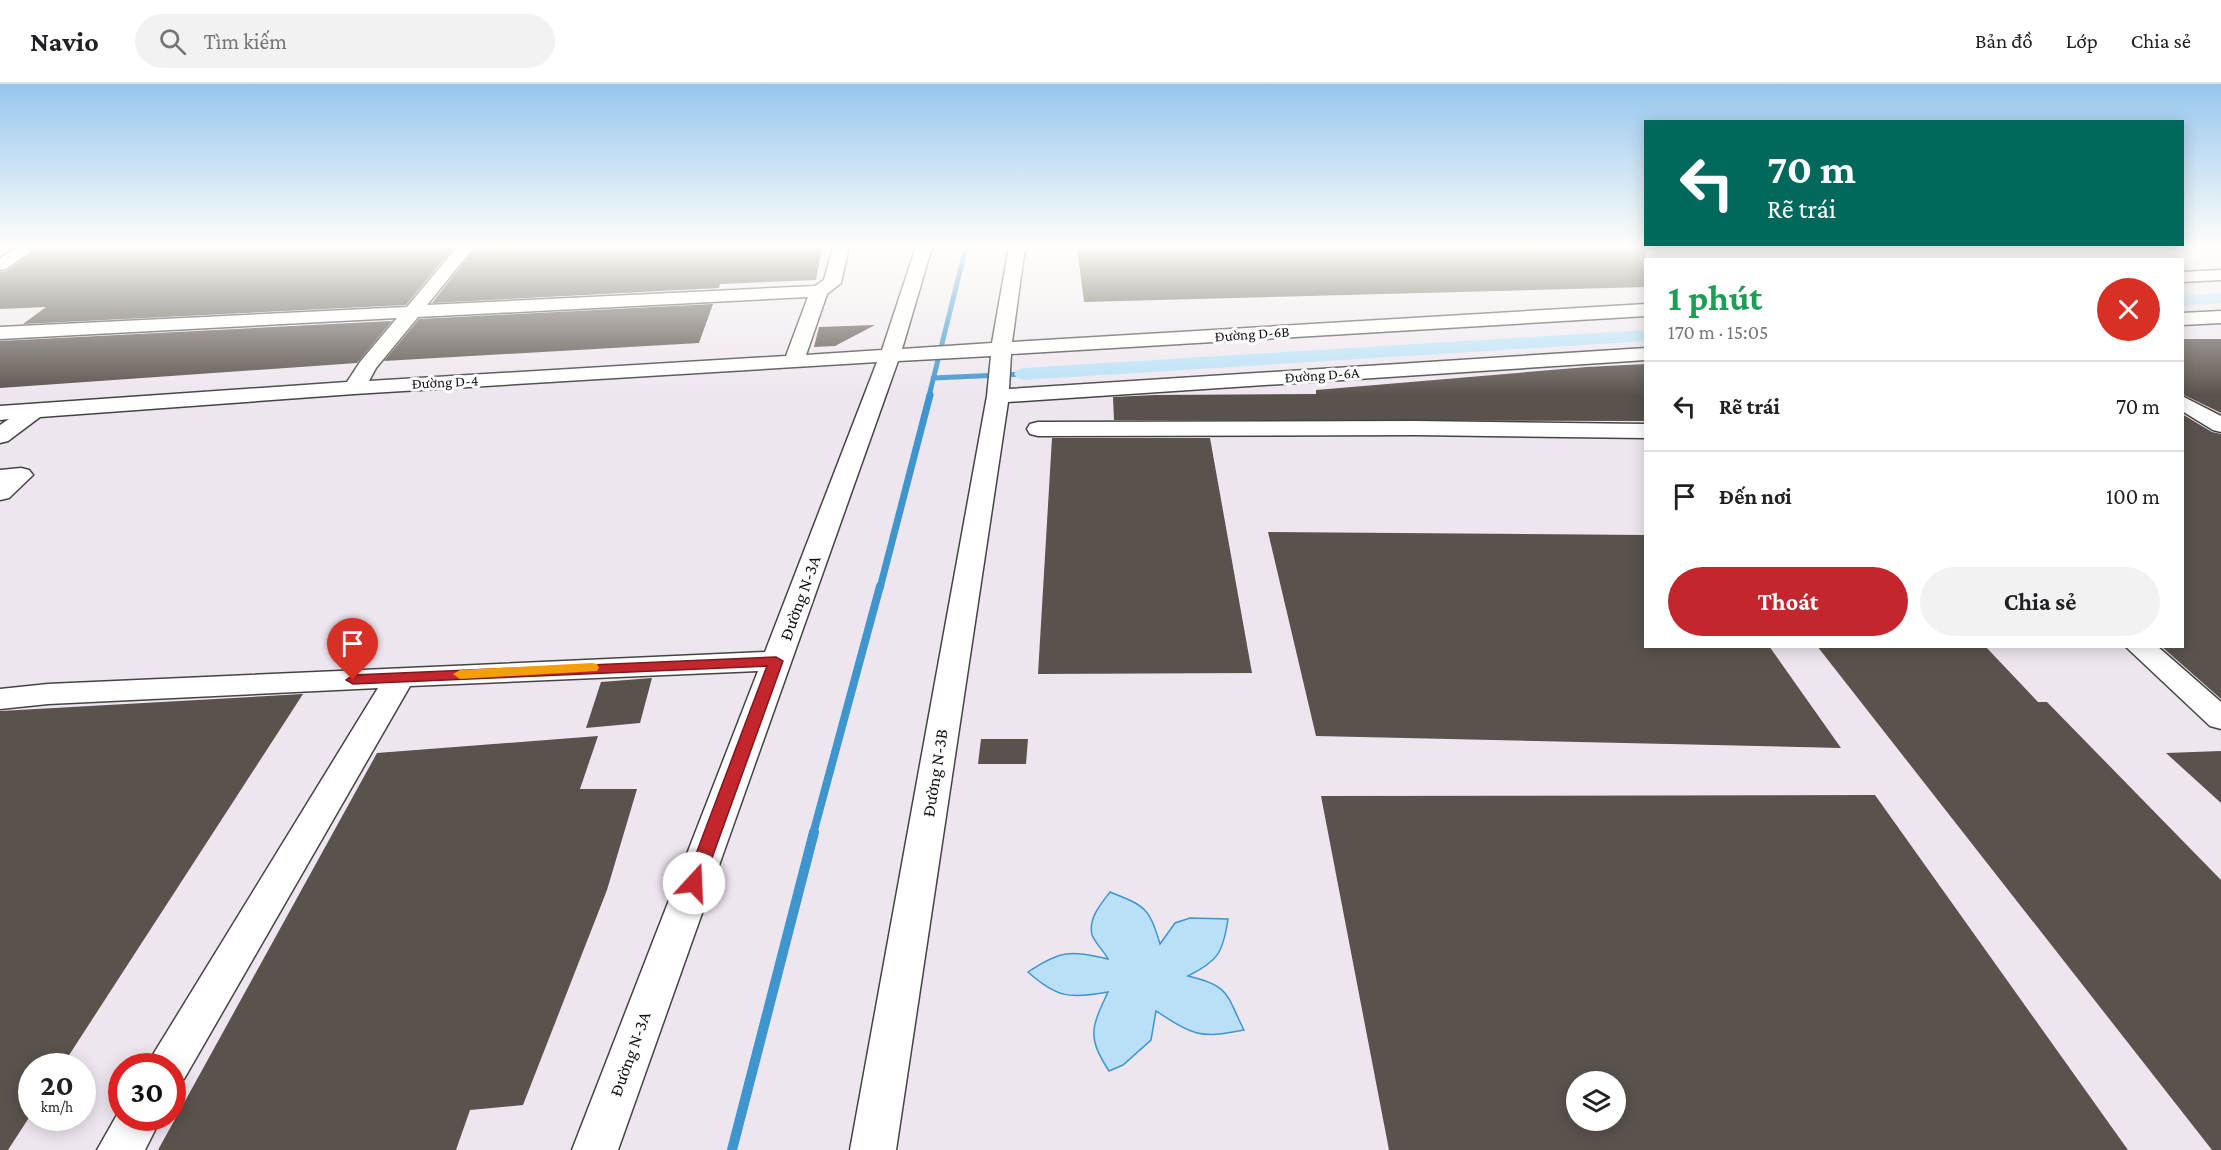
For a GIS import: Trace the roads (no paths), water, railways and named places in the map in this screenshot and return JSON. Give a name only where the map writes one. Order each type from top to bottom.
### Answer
[{"type":"street","points":[[0,398],[358,380],[424,297]]},
{"type":"street","points":[[0,333],[702,297]]},
{"type":"street","points":[[794,361],[817,297]]},
{"type":"street","name":"Đường N-3A","points":[[595,1150],[776,661],[904,354],[915,297]]},
{"type":"street","name":"Đường N-3B","points":[[873,1150],[1000,375],[1010,297]]},
{"type":"street","name":"Đường D-6B","points":[[1000,375],[1644,309]]},
{"type":"street","points":[[2184,319],[2221,316]]},
{"type":"street","name":"Đường D-4","points":[[0,413],[358,380],[904,354],[961,352],[1000,375]]},
{"type":"street","name":"Đường D-6A","points":[[1000,375],[1644,354]]},
{"type":"street","points":[[2184,403],[2221,425]]},
{"type":"street","points":[[0,436],[34,411]]},
{"type":"street","points":[[1038,429],[1415,428],[1644,431]]},
{"type":"street","points":[[0,477],[21,475],[0,493]]},
{"type":"street","points":[[2141,648],[2221,719]]},
{"type":"street","points":[[0,699],[400,677],[776,661]]},
{"type":"street","points":[[177,1053],[400,677]]},
{"type":"street","points":[[120,1150],[131,1131]]},
{"type":"water","points":[[1110,892],[1144,909],[1149,915],[1160,944],[1175,923],[1190,918],[1228,919],[1224,940],[1217,955],[1206,966],[1188,976],[1220,988],[1230,1000],[1244,1030],[1216,1034],[1197,1033],[1156,1011],[1151,1040],[1123,1065],[1109,1071],[1097,1049],[1094,1032],[1098,1015],[1108,992],[1074,996],[1056,992],[1028,972],[1050,959],[1067,954],[1084,954],[1108,959],[1093,938],[1091,929],[1096,912]]},
{"type":"waterway","points":[[933,378],[954,297]]},
{"type":"waterway","points":[[2184,301],[2221,298]]},
{"type":"waterway","points":[[1024,374],[1644,335]]},
{"type":"waterway","points":[[933,378],[1024,374]]},
{"type":"waterway","points":[[929,396],[933,378]]},
{"type":"waterway","points":[[880,588],[930,395]]},
{"type":"waterway","points":[[813,834],[880,586]]},
{"type":"waterway","points":[[732,1150],[814,832]]}]
